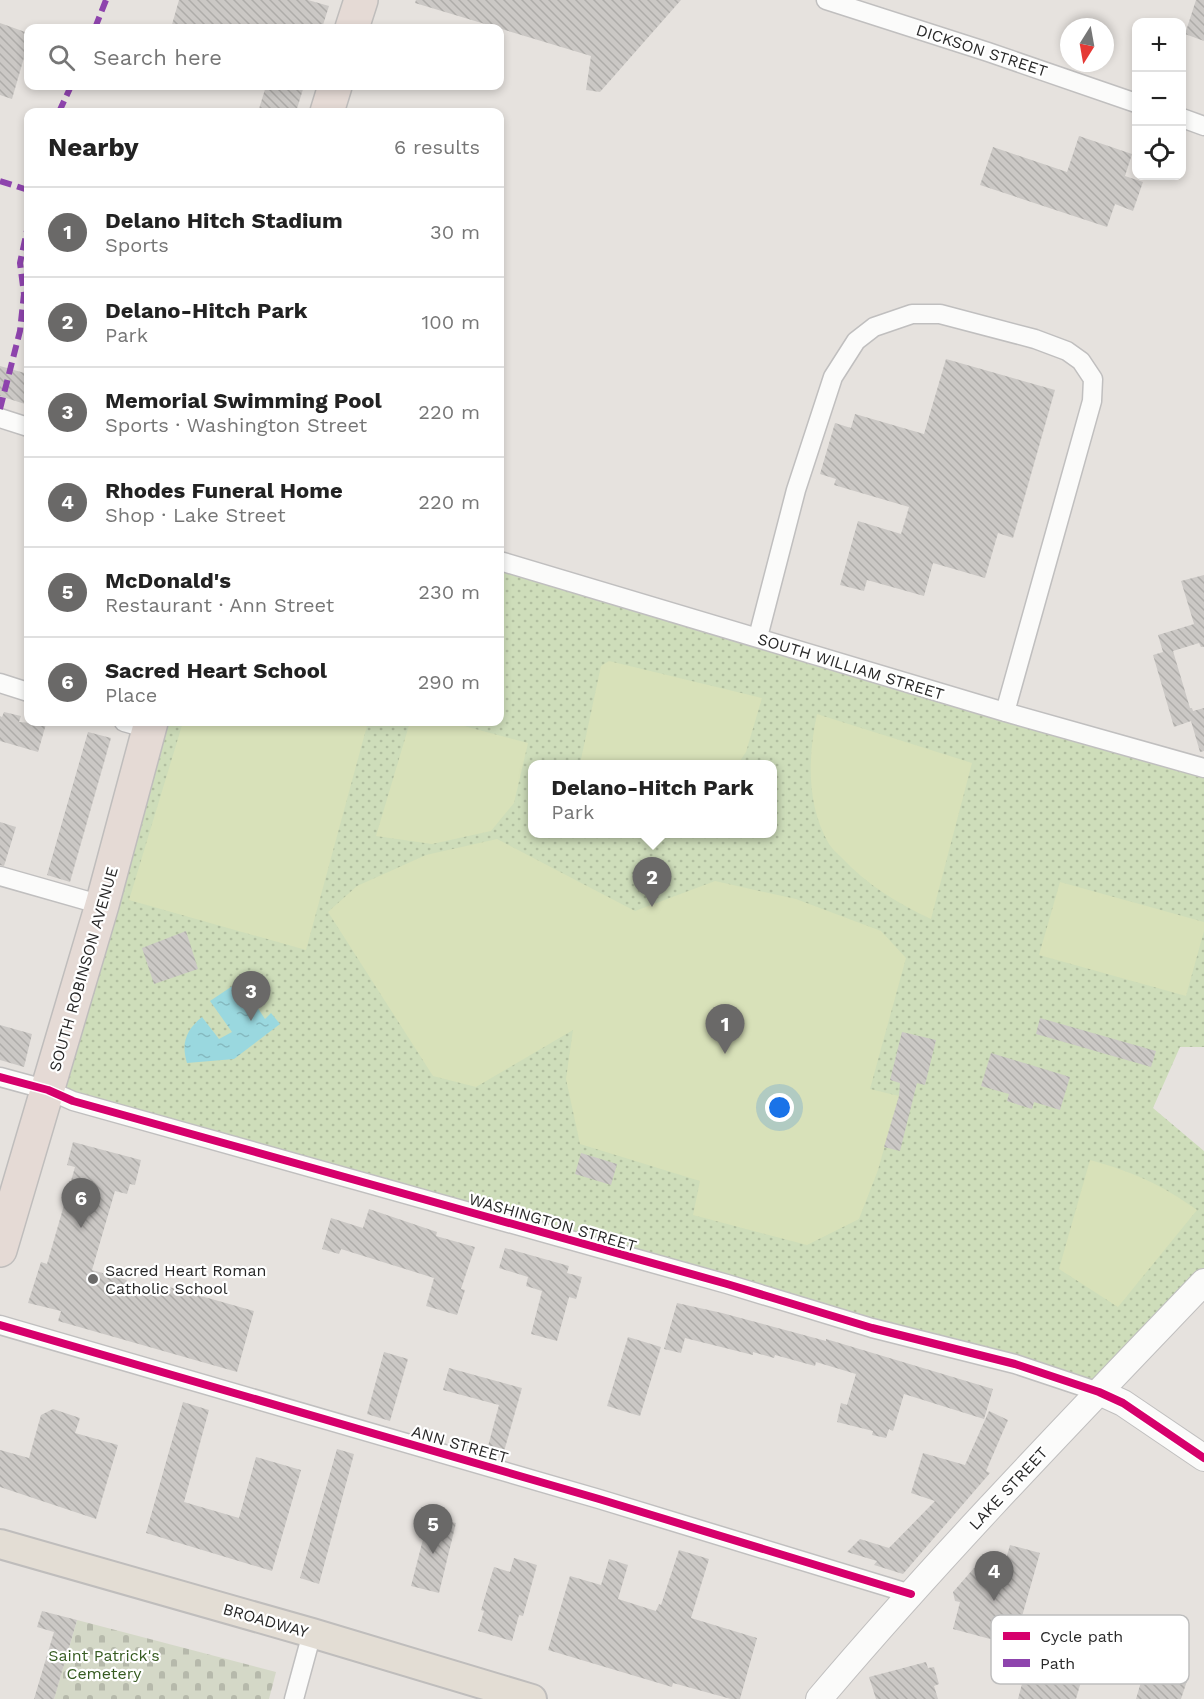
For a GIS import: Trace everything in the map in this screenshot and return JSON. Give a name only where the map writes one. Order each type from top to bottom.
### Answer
[{"type":"highway","points":[[353,24],[361,0]]},
{"type":"highway","points":[[328,108],[334,90]]},
{"type":"highway","name":"SOUTH ROBINSON AVENUE","points":[[0,1250],[102,905],[142,726]]},
{"type":"main road","name":"LAKE STREET","points":[[819,1699],[910,1594],[1046,1446],[1204,1282]]},
{"type":"main road","points":[[1099,1392],[1123,1403],[1204,1458]]},
{"type":"main road","name":"BROADWAY","points":[[0,1544],[312,1633],[532,1699]]},
{"type":"street","name":"DICKSON STREET","points":[[826,0],[1132,101]]},
{"type":"street","points":[[1186,119],[1204,126]]},
{"type":"street","points":[[758,638],[796,490],[833,377],[856,341],[874,327],[912,314],[940,314],[1035,339],[1067,351],[1081,361],[1093,379],[1092,401],[1005,712]]},
{"type":"street","points":[[0,418],[24,426]]},
{"type":"street","name":"SOUTH WILLIAM STREET","points":[[504,562],[1005,712],[1204,768]]},
{"type":"street","points":[[0,683],[24,691]]},
{"type":"street","points":[[0,876],[102,905]]},
{"type":"street","name":"WASHINGTON STREET","points":[[0,1077],[48,1090],[84,1104],[716,1281],[872,1328],[1015,1364],[1099,1392]]},
{"type":"street","name":"ANN STREET","points":[[0,1325],[599,1499],[910,1594]]},
{"type":"street","points":[[294,1699],[312,1633]]},
{"type":"green space","points":[[504,565],[1204,767],[1204,1047],[1180,1047],[1153,1108],[1204,1151],[1204,1282],[1099,1392],[48,1090],[150,726],[504,726]]},
{"type":"green space","points":[[609,661],[762,698],[746,752],[741,760],[581,760],[601,666]]},
{"type":"green space","points":[[817,714],[972,763],[931,919],[894,900],[872,885],[829,844],[816,813],[811,780],[812,747]]},
{"type":"green space","points":[[182,726],[367,726],[306,950],[129,900]]},
{"type":"green space","points":[[409,726],[464,726],[528,743],[514,803],[491,831],[432,844],[376,836]]},
{"type":"green space","points":[[497,839],[635,911],[715,881],[796,899],[881,931],[906,958],[870,1089],[899,1096],[878,1170],[859,1219],[807,1245],[693,1215],[700,1181],[580,1144],[566,1079],[573,1030],[476,1087],[433,1076],[328,912],[357,886],[426,855]]},
{"type":"green space","points":[[1060,882],[1204,922],[1204,931],[1186,996],[1039,955]]},
{"type":"green space","points":[[1090,1160],[1146,1180],[1197,1210],[1118,1307],[1059,1269]]},
{"type":"green space","name":"Saint Patrick's Cemetery","points":[[77,1620],[276,1672],[269,1699],[54,1699]]},
{"type":"water","points":[[240,981],[265,1019],[271,1013],[280,1024],[234,1059],[187,1063],[186,1037],[202,1017],[219,1039],[232,1032],[210,1001]]},
{"type":"building","points":[[179,0],[308,0],[329,6],[323,24],[172,24]]},
{"type":"building","points":[[416,0],[681,0],[600,92],[586,90],[591,56],[504,30],[504,24],[485,24],[415,3]]},
{"type":"building","points":[[1196,0],[1204,0],[1204,41],[1186,34]]},
{"type":"building","points":[[0,23],[24,32],[24,58],[12,99],[0,95]]},
{"type":"building","points":[[265,90],[303,90],[297,108],[259,108]]},
{"type":"building","points":[[1079,136],[1132,154],[1125,176],[1143,182],[1133,211],[1115,204],[1107,227],[980,185],[993,147],[1067,172]]},
{"type":"building","points":[[946,359],[1055,390],[1013,538],[998,533],[985,578],[933,563],[924,596],[867,580],[864,591],[840,585],[858,521],[901,534],[909,507],[834,485],[836,479],[820,474],[835,423],[851,428],[855,414],[924,434]]},
{"type":"building","points":[[0,366],[24,373],[24,404],[0,396]]},
{"type":"building","points":[[1204,575],[1204,647],[1201,647],[1199,643],[1173,651],[1190,708],[1193,711],[1204,708],[1204,751],[1200,752],[1191,721],[1174,727],[1153,655],[1163,652],[1158,635],[1194,624],[1181,581]]},
{"type":"building","points":[[4,712],[21,716],[19,722],[24,722],[24,726],[45,726],[38,752],[0,741],[0,716],[2,717]]},
{"type":"building","points":[[88,732],[111,738],[70,882],[47,875]]},
{"type":"building","points":[[0,822],[16,827],[4,866],[0,865]]},
{"type":"building","points":[[186,931],[198,969],[154,984],[142,948]]},
{"type":"building","points":[[1040,1018],[1156,1051],[1151,1067],[1036,1034]]},
{"type":"building","points":[[0,1025],[32,1034],[24,1067],[0,1060]]},
{"type":"building","points":[[902,1032],[936,1040],[925,1085],[917,1083],[900,1151],[884,1147],[899,1096],[900,1083],[890,1080]]},
{"type":"building","points":[[991,1053],[1070,1077],[1060,1110],[1034,1102],[1032,1109],[1007,1101],[1009,1094],[981,1086]]},
{"type":"building","points":[[73,1142],[141,1160],[135,1185],[130,1184],[127,1194],[115,1191],[92,1270],[127,1280],[124,1287],[158,1297],[162,1285],[254,1311],[237,1372],[58,1321],[61,1311],[28,1303],[41,1262],[47,1264],[75,1167],[67,1165]]},
{"type":"building","points":[[581,1153],[617,1164],[611,1185],[575,1174]]},
{"type":"building","points":[[369,1209],[437,1232],[436,1236],[475,1247],[461,1289],[465,1290],[457,1315],[426,1306],[434,1278],[341,1249],[339,1254],[322,1249],[331,1218],[363,1228]]},
{"type":"building","points":[[505,1248],[569,1266],[567,1273],[582,1277],[576,1299],[569,1297],[557,1341],[531,1334],[542,1291],[526,1286],[528,1277],[499,1268]]},
{"type":"building","points":[[677,1303],[826,1341],[826,1339],[993,1389],[984,1419],[904,1394],[893,1431],[889,1429],[886,1438],[872,1435],[873,1431],[837,1422],[841,1403],[847,1405],[856,1374],[816,1362],[815,1366],[775,1355],[774,1358],[753,1352],[753,1355],[685,1338],[681,1353],[664,1349]]},
{"type":"building","points":[[628,1337],[661,1347],[640,1416],[607,1406]]},
{"type":"building","points":[[384,1352],[408,1359],[390,1421],[367,1414]]},
{"type":"building","points":[[449,1368],[522,1388],[503,1455],[487,1450],[499,1405],[443,1390]]},
{"type":"building","points":[[183,1402],[209,1410],[184,1502],[239,1518],[256,1457],[301,1470],[272,1571],[146,1533]]},
{"type":"building","points":[[53,1409],[80,1418],[75,1433],[118,1445],[96,1519],[0,1487],[0,1450],[29,1458],[41,1415]]},
{"type":"building","points":[[989,1411],[1008,1420],[986,1471],[990,1473],[903,1574],[874,1565],[877,1561],[847,1552],[860,1539],[889,1548],[935,1501],[911,1493],[923,1453],[965,1465]]},
{"type":"building","points":[[337,1449],[354,1454],[319,1584],[300,1578]]},
{"type":"building","points":[[429,1516],[456,1523],[439,1593],[411,1586]]},
{"type":"building","points":[[1010,1545],[1040,1553],[1022,1615],[991,1615],[991,1639],[953,1629],[960,1602],[955,1601],[953,1592],[974,1568],[1001,1576]]},
{"type":"building","points":[[679,1550],[709,1559],[691,1618],[757,1638],[740,1699],[731,1699],[673,1683],[672,1687],[548,1650],[570,1576],[601,1585],[609,1559],[628,1565],[618,1599],[656,1611],[659,1604],[661,1605]]},
{"type":"building","points":[[514,1558],[537,1565],[523,1616],[519,1615],[512,1641],[478,1631],[484,1611],[481,1610],[494,1567],[510,1572]]},
{"type":"building","points":[[42,1611],[77,1620],[54,1699],[34,1699],[54,1632],[37,1627]]},
{"type":"building","points":[[926,1662],[928,1668],[934,1667],[939,1684],[934,1686],[938,1699],[876,1699],[869,1677]]},
{"type":"building","points":[[1022,1684],[1080,1684],[1076,1699],[1018,1699]]},
{"type":"building","points":[[1140,1684],[1186,1684],[1181,1699],[1136,1699]]},
{"type":"marked path","points":[[97,24],[106,0]]},
{"type":"marked path","points":[[61,108],[69,90]]},
{"type":"marked path","points":[[0,181],[24,189]]},
{"type":"marked path","points":[[24,244],[20,263],[24,294]]},
{"type":"marked path","points":[[0,409],[20,331],[24,294]]},
{"type":"cycle path","points":[[0,1077],[48,1090],[73,1101],[727,1284],[872,1328],[1015,1364],[1099,1392],[1123,1403],[1204,1458]]},
{"type":"cycle path","points":[[0,1325],[599,1499],[911,1594]]},
{"type":"place","name":"Delano-Hitch Park","points":[[652,907]]},
{"type":"place","name":"Memorial Swimming Pool","points":[[251,1021]]},
{"type":"place","name":"Delano Hitch Stadium","points":[[725,1054]]},
{"type":"place","name":"Sacred Heart School","points":[[81,1228]]},
{"type":"place","name":"Sacred Heart Roman Catholic School","points":[[93,1279]]},
{"type":"place","name":"McDonald's","points":[[433,1554]]},
{"type":"place","name":"Rhodes Funeral Home","points":[[994,1601]]}]
